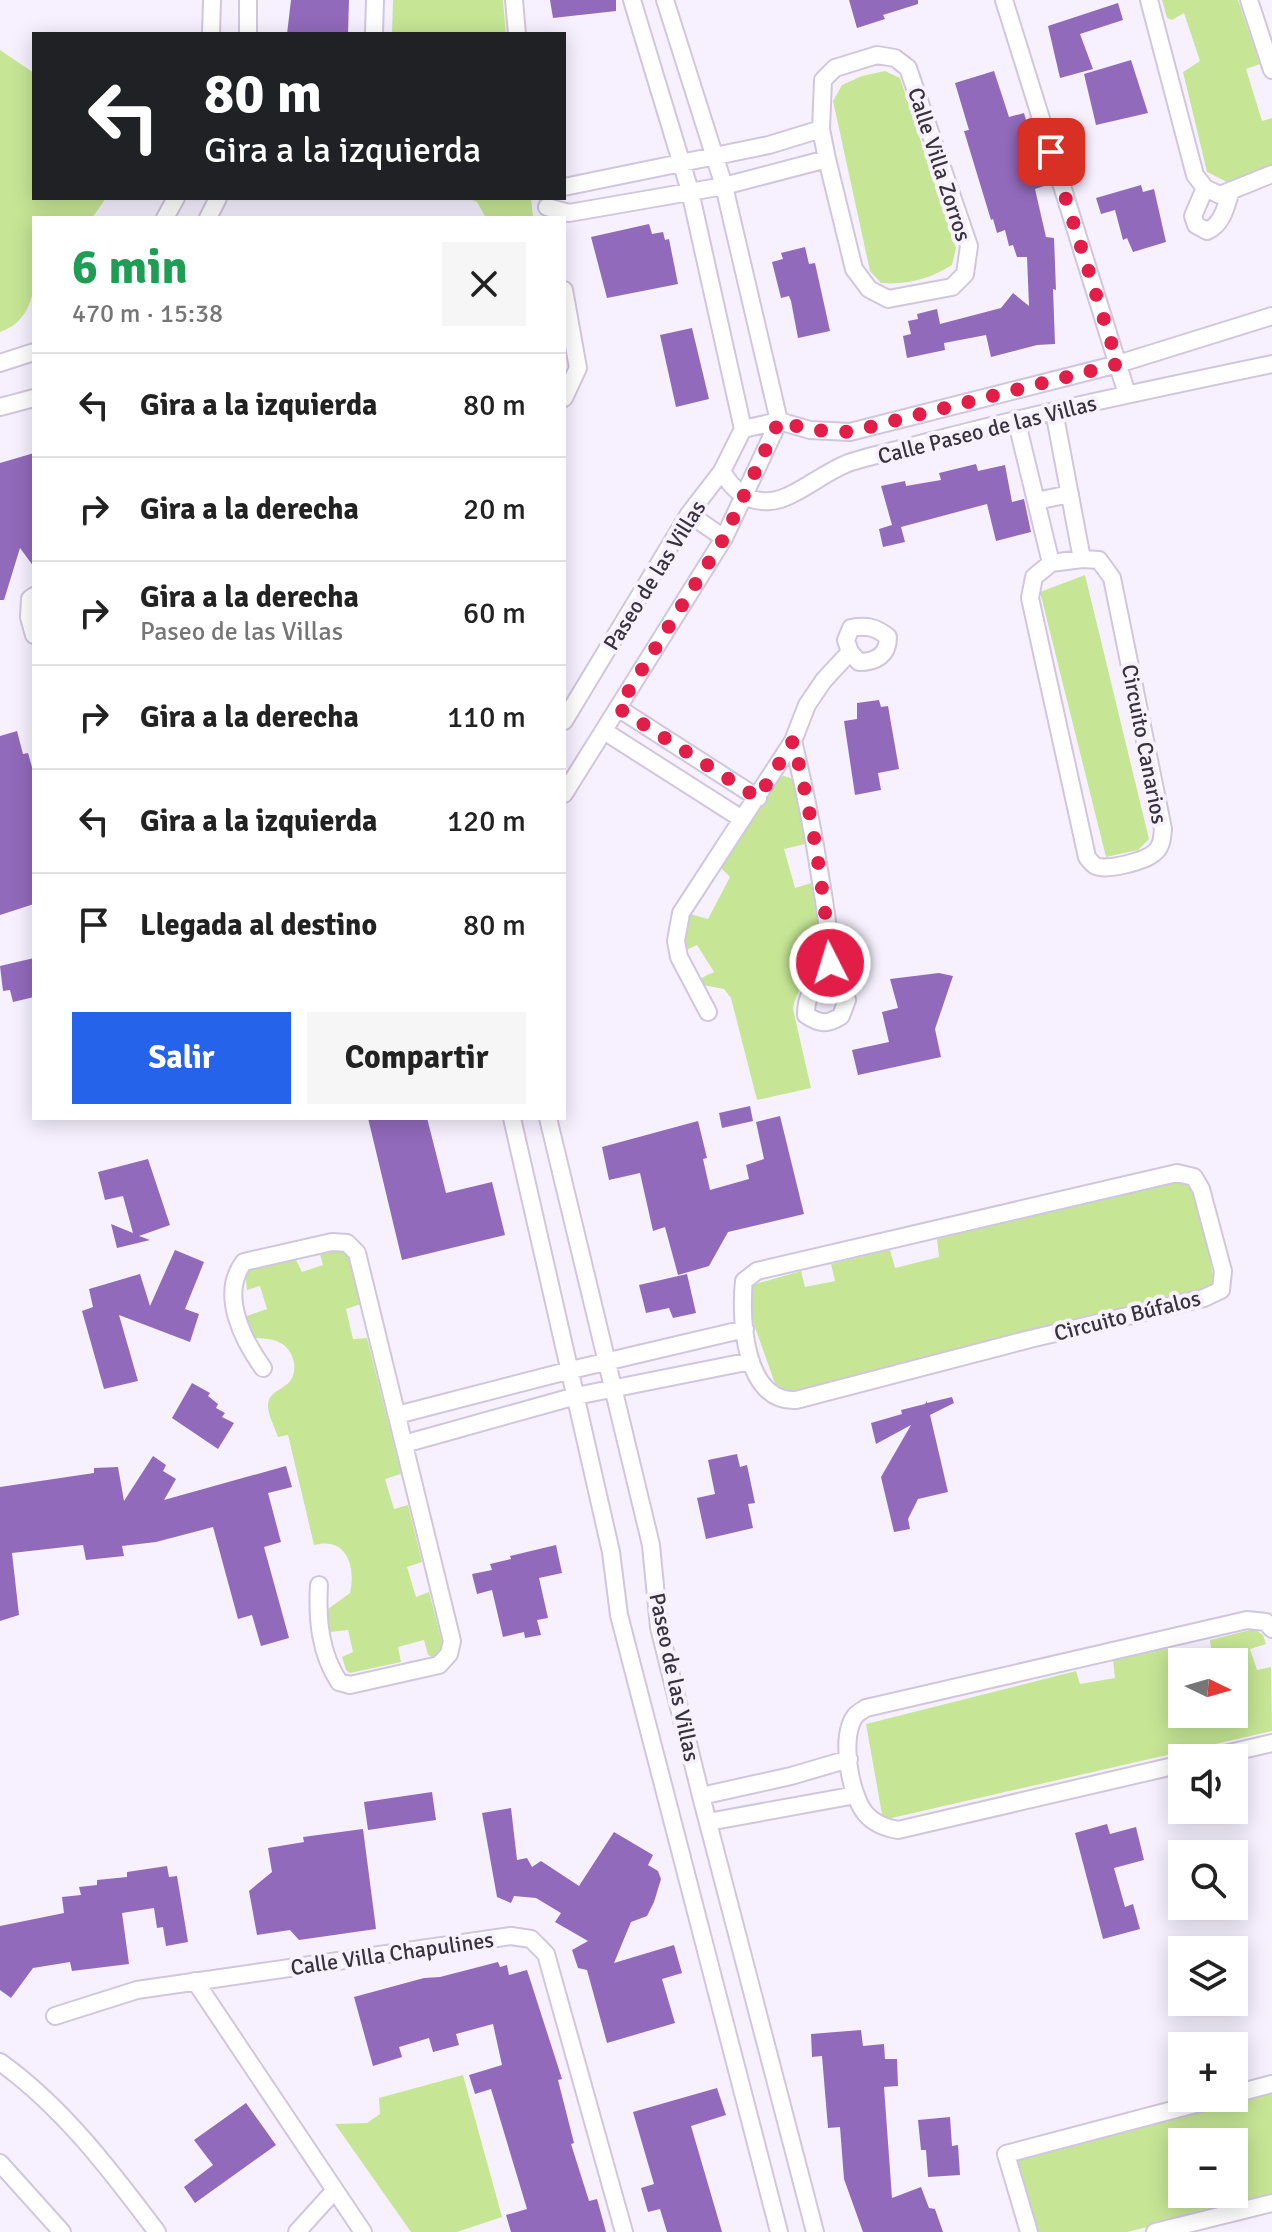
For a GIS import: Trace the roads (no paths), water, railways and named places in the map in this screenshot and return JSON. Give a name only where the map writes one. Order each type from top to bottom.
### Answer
[{"type":"street","points":[[211,32],[212,0]]},
{"type":"street","points":[[248,0],[248,32]]},
{"type":"street","points":[[374,32],[375,0]]},
{"type":"street","points":[[514,0],[517,32]]},
{"type":"street","points":[[632,0],[690,191],[743,429]]},
{"type":"street","points":[[665,0],[724,186],[779,421]]},
{"type":"street","points":[[1004,0],[1127,394]]},
{"type":"street","points":[[1149,0],[1195,175],[1205,188],[1220,195],[1272,174]]},
{"type":"street","points":[[1249,0],[1272,70]]},
{"type":"street","name":"Calle Villa Zorros","points":[[877,55],[895,58],[908,68],[969,246],[965,274],[952,287],[888,299],[869,289],[854,269],[821,129],[823,80],[835,68],[877,55]]},
{"type":"street","points":[[566,187],[769,145],[821,129]]},
{"type":"street","points":[[769,145],[777,171]]},
{"type":"street","points":[[551,208],[569,213],[724,186],[827,159]]},
{"type":"street","points":[[606,177],[610,205]]},
{"type":"street","points":[[1205,188],[1193,216],[1196,225],[1207,231],[1216,227],[1224,214],[1231,190]]},
{"type":"street","points":[[566,301],[578,368],[566,394]]},
{"type":"street","name":"Calle Paseo de las Villas","points":[[743,429],[779,421],[810,430],[850,432],[1118,364],[1272,316]]},
{"type":"street","points":[[0,363],[32,353]]},
{"type":"street","name":"Calle Paseo de las Villas","points":[[744,496],[757,501],[781,499],[822,474],[850,462],[1016,419],[1272,364]]},
{"type":"street","points":[[0,407],[32,399]]},
{"type":"street","points":[[1016,419],[1051,563],[1082,559],[1054,411]]},
{"type":"street","name":"Paseo de las Villas","points":[[566,791],[724,538],[779,421]]},
{"type":"street","name":"Paseo de las Villas","points":[[566,718],[689,514],[722,471],[743,429]]},
{"type":"street","points":[[722,471],[729,483],[744,496]]},
{"type":"street","points":[[1036,501],[1070,494]]},
{"type":"street","points":[[689,514],[724,538]]},
{"type":"street","name":"Circuito Canarios","points":[[1051,563],[1034,577],[1030,598],[1087,857],[1093,865],[1105,868],[1153,855],[1161,844],[1163,829],[1112,578],[1099,560],[1082,559]]},
{"type":"street","points":[[32,598],[29,617],[32,628]]},
{"type":"street","points":[[708,1012],[679,957],[676,941],[681,913],[793,741],[807,705],[824,680],[850,652]]},
{"type":"street","points":[[618,708],[758,798]]},
{"type":"street","points":[[604,731],[742,819]]},
{"type":"street","points":[[793,741],[809,803],[826,913],[830,963],[828,982]]},
{"type":"street","points":[[684,782],[699,759]]},
{"type":"street","name":"Paseo de las Villas","points":[[512,1120],[611,1552],[619,1615],[779,2232]]},
{"type":"street","name":"Paseo de las Villas","points":[[548,1120],[651,1545],[659,1627],[815,2232]]},
{"type":"street","name":"Circuito Búfalos","points":[[1177,1173],[1194,1177],[1201,1189],[1223,1271],[1221,1290],[1204,1298],[1030,1339],[796,1400],[781,1401],[768,1394],[751,1361],[742,1312],[744,1281],[757,1271],[1177,1173]]},
{"type":"street","points":[[263,1368],[251,1352],[239,1324],[234,1294],[235,1274],[244,1262],[332,1242],[347,1243],[357,1253],[452,1641],[449,1654],[439,1665],[350,1685],[339,1682],[331,1671],[322,1639],[317,1607],[319,1585]]},
{"type":"street","points":[[397,1415],[745,1329]]},
{"type":"street","points":[[686,1343],[694,1372]]},
{"type":"street","points":[[404,1444],[576,1396],[751,1361]]},
{"type":"street","points":[[1168,1767],[898,1830],[877,1823],[864,1813],[856,1795],[847,1740],[855,1716],[866,1708],[1247,1620],[1266,1622],[1272,1629]]},
{"type":"street","points":[[1248,1749],[1272,1743]]},
{"type":"street","points":[[701,1796],[791,1776],[849,1759]]},
{"type":"street","points":[[791,1776],[798,1805]]},
{"type":"street","points":[[708,1822],[856,1795]]},
{"type":"street","name":"Calle Villa Chapulines","points":[[195,1981],[511,1936],[531,1939],[546,1954],[624,2232]]},
{"type":"street","points":[[55,2016],[137,1990],[195,1981],[335,2190],[359,2231]]},
{"type":"street","points":[[0,2062],[55,2110],[97,2154],[157,2232]]},
{"type":"street","points":[[1248,2090],[1272,2084]]},
{"type":"street","points":[[1029,2232],[1006,2154],[1168,2111]]},
{"type":"street","points":[[0,2163],[62,2232]]},
{"type":"street","points":[[297,2232],[335,2190]]},
{"type":"street","points":[[1155,2232],[1217,2224],[1272,2203]]}]
